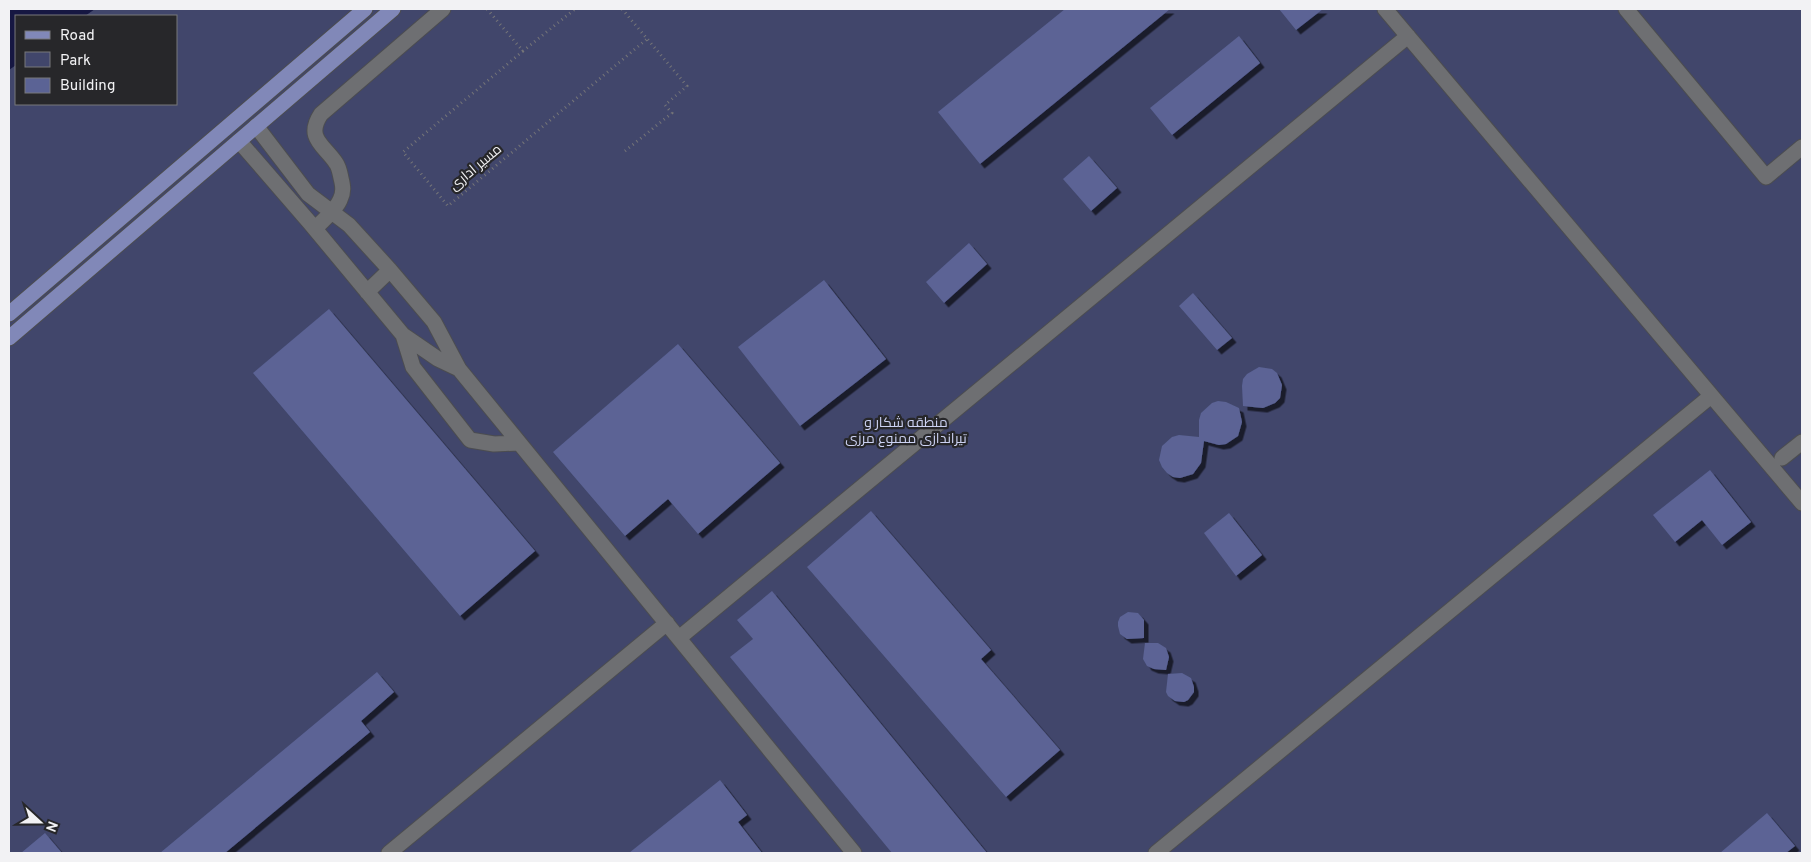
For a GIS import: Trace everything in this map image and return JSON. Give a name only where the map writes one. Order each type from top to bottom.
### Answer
[{"type":"main road","points":[[9,314],[365,9]]},
{"type":"main road","points":[[9,338],[393,9]]},
{"type":"main road","points":[[245,112],[256,126]]},
{"type":"main road","points":[[228,127],[239,141]]},
{"type":"street","points":[[349,225],[338,164],[315,136],[317,120],[321,114],[443,9]]},
{"type":"street","points":[[1385,9],[1802,504]]},
{"type":"street","points":[[1626,9],[1766,177],[1802,147]]},
{"type":"street","points":[[679,638],[1408,36]]},
{"type":"street","points":[[256,126],[308,194],[349,225],[434,322],[458,369],[854,853]]},
{"type":"street","points":[[239,141],[403,334],[438,359],[458,369]]},
{"type":"street","points":[[315,229],[340,202],[344,189]]},
{"type":"street","points":[[367,292],[390,270]]},
{"type":"street","points":[[403,334],[413,367],[470,440],[494,444],[519,443]]},
{"type":"street","points":[[1156,853],[1710,396]]},
{"type":"street","points":[[1782,458],[1802,442]]},
{"type":"street","points":[[389,853],[666,623]]},
{"type":"path","points":[[487,9],[523,51]]},
{"type":"path","name":"مسیر اداری","points":[[575,9],[403,152],[448,206],[647,39]]},
{"type":"path","points":[[622,9],[687,86],[665,105],[672,113],[625,151]]},
{"type":"green space","name":"منطقه شکار و تیراندازی ممنوع مرزی","points":[[9,9],[1802,9],[1802,853],[9,853]]},
{"type":"shaded area","points":[[9,9],[95,9],[86,15],[15,15],[15,66],[9,70]]},
{"type":"building","points":[[1065,9],[1170,9],[980,164],[938,112]]},
{"type":"building","points":[[1279,9],[1323,9],[1296,30]]},
{"type":"building","points":[[1239,36],[1260,63],[1172,135],[1150,108]]},
{"type":"building","points":[[1089,156],[1117,188],[1091,211],[1063,179]]},
{"type":"building","points":[[969,243],[987,264],[944,303],[926,282]]},
{"type":"building","points":[[824,280],[886,359],[800,426],[738,347]]},
{"type":"building","points":[[1193,293],[1232,338],[1217,350],[1179,306]]},
{"type":"building","points":[[329,309],[535,551],[460,616],[253,373]]},
{"type":"building","points":[[678,344],[780,463],[698,534],[668,499],[625,536],[553,452]]},
{"type":"building","points":[[1259,367],[1272,369],[1277,373],[1282,385],[1280,398],[1275,403],[1263,408],[1243,406],[1243,379],[1247,374]]},
{"type":"building","points":[[1218,401],[1226,402],[1239,408],[1242,422],[1238,436],[1226,444],[1219,445],[1204,441],[1201,463],[1193,474],[1180,478],[1173,477],[1162,467],[1159,460],[1162,446],[1172,437],[1179,435],[1199,437],[1201,413],[1212,403]]},
{"type":"building","points":[[1710,470],[1751,522],[1722,545],[1702,520],[1675,542],[1653,515]]},
{"type":"building","points":[[871,511],[991,650],[981,659],[1060,750],[1006,797],[807,567]]},
{"type":"building","points":[[1229,513],[1262,555],[1236,576],[1204,533]]},
{"type":"building","points":[[772,591],[987,853],[892,853],[730,657],[753,639],[737,620]]},
{"type":"building","points":[[1128,612],[1138,613],[1144,620],[1144,638],[1127,639],[1120,634],[1118,622],[1120,617]]},
{"type":"building","points":[[1145,643],[1158,643],[1166,648],[1169,657],[1166,670],[1147,666],[1143,659]]},
{"type":"building","points":[[377,672],[394,692],[361,721],[370,732],[225,853],[160,853]]},
{"type":"building","points":[[1182,673],[1191,678],[1194,687],[1194,692],[1184,702],[1175,701],[1166,692],[1168,674]]},
{"type":"building","points":[[720,780],[747,815],[738,822],[762,853],[629,853]]},
{"type":"building","points":[[1767,813],[1795,846],[1786,853],[1720,853]]},
{"type":"building","points":[[45,833],[62,853],[21,853]]}]
